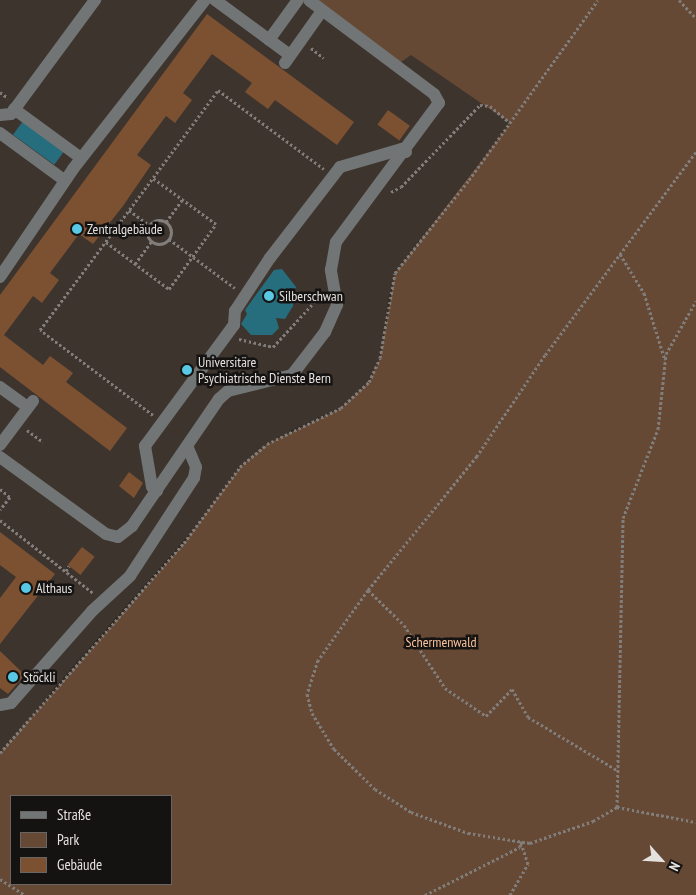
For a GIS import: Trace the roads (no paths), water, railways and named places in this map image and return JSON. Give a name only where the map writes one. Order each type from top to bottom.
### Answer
[{"type":"lane","points":[[0,114],[6,117],[14,109],[95,0]]},
{"type":"lane","points":[[0,277],[64,180],[205,0]]},
{"type":"lane","points":[[215,0],[269,40],[287,59],[319,15]]},
{"type":"lane","points":[[269,40],[298,0]]},
{"type":"lane","points":[[0,457],[111,537],[129,530],[228,391],[282,380],[301,366],[335,314],[331,260],[336,242],[437,109],[438,98],[309,0]]},
{"type":"lane","points":[[14,109],[81,158]]},
{"type":"lane","points":[[0,133],[64,180]]},
{"type":"lane","points":[[157,491],[152,487],[145,446],[227,335],[246,296],[332,175],[340,167],[402,149],[406,152]]},
{"type":"lane","points":[[0,446],[31,404],[1,390]]},
{"type":"lane","points":[[0,705],[14,700],[104,601],[130,576],[194,478],[196,468],[188,448]]},
{"type":"water","points":[[23,121],[64,151],[54,165],[13,135]]},
{"type":"water","points":[[282,269],[296,287],[293,306],[285,319],[276,318],[279,328],[272,335],[251,335],[241,324],[247,314],[245,310],[274,270]]},
{"type":"place","name":"Zentralgebäude","points":[[77,229]]},
{"type":"place","name":"Silberschwan","points":[[269,296]]},
{"type":"place","name":"Universitäre Psychiatrische Dienste Bern","points":[[187,370]]},
{"type":"place","name":"Althaus","points":[[26,588]]},
{"type":"place","name":"Stöckli","points":[[13,677]]},
{"type":"park label","name":"Schermenwald","points":[[441,642]]}]
